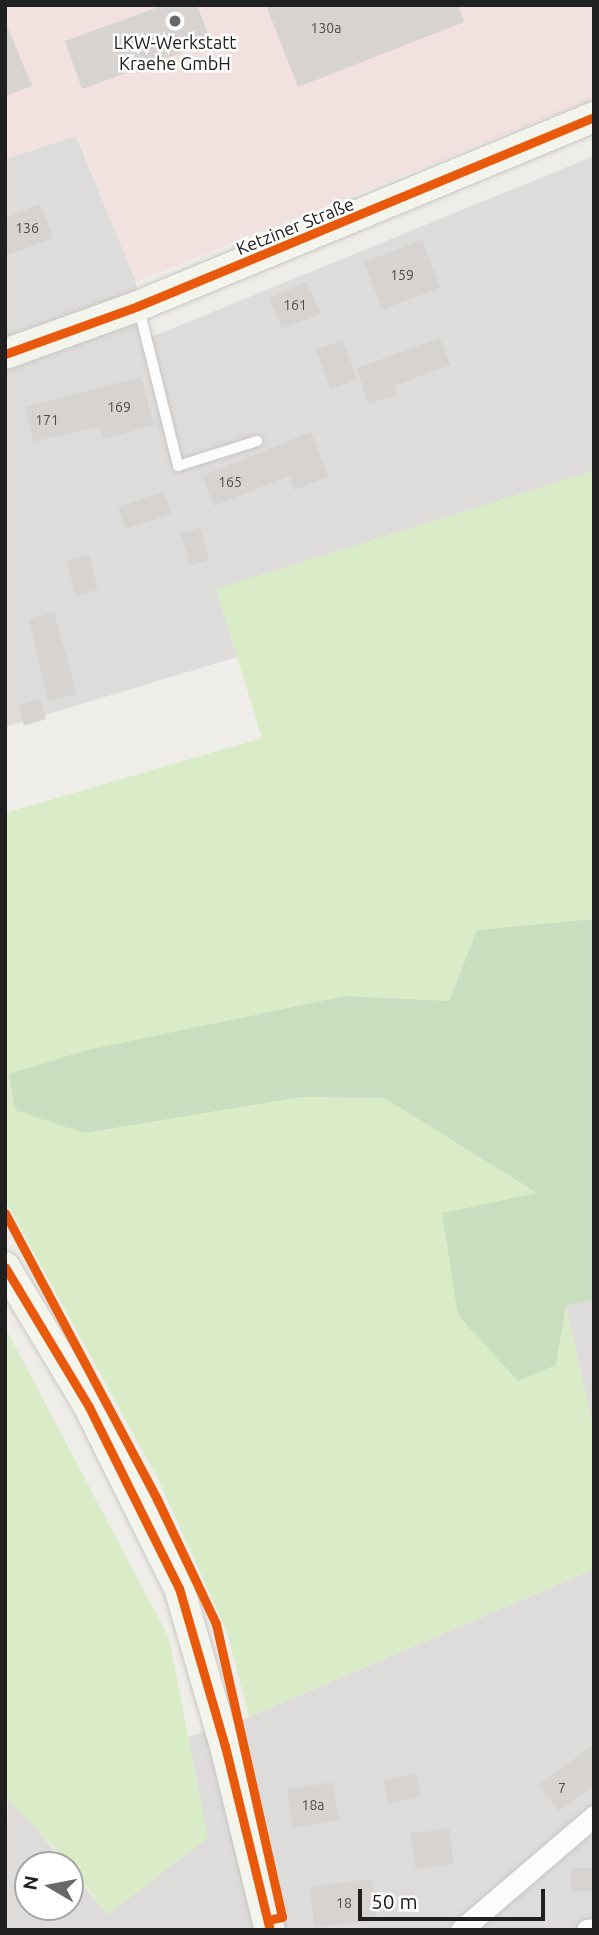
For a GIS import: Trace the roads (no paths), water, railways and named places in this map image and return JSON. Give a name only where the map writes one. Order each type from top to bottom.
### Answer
[{"type":"street","name":"Ketziner Straße","points":[[5,354],[138,306],[594,117]]},
{"type":"street","points":[[5,1267],[89,1407],[179,1588],[225,1746],[270,1930]]},
{"type":"street","points":[[461,1930],[594,1816]]},
{"type":"street","points":[[587,1930],[594,1929]]},
{"type":"lane","points":[[138,306],[178,466],[257,441]]},
{"type":"place","name":"LKW-Werkstatt Kraehe GmbH","points":[[175,21]]}]
